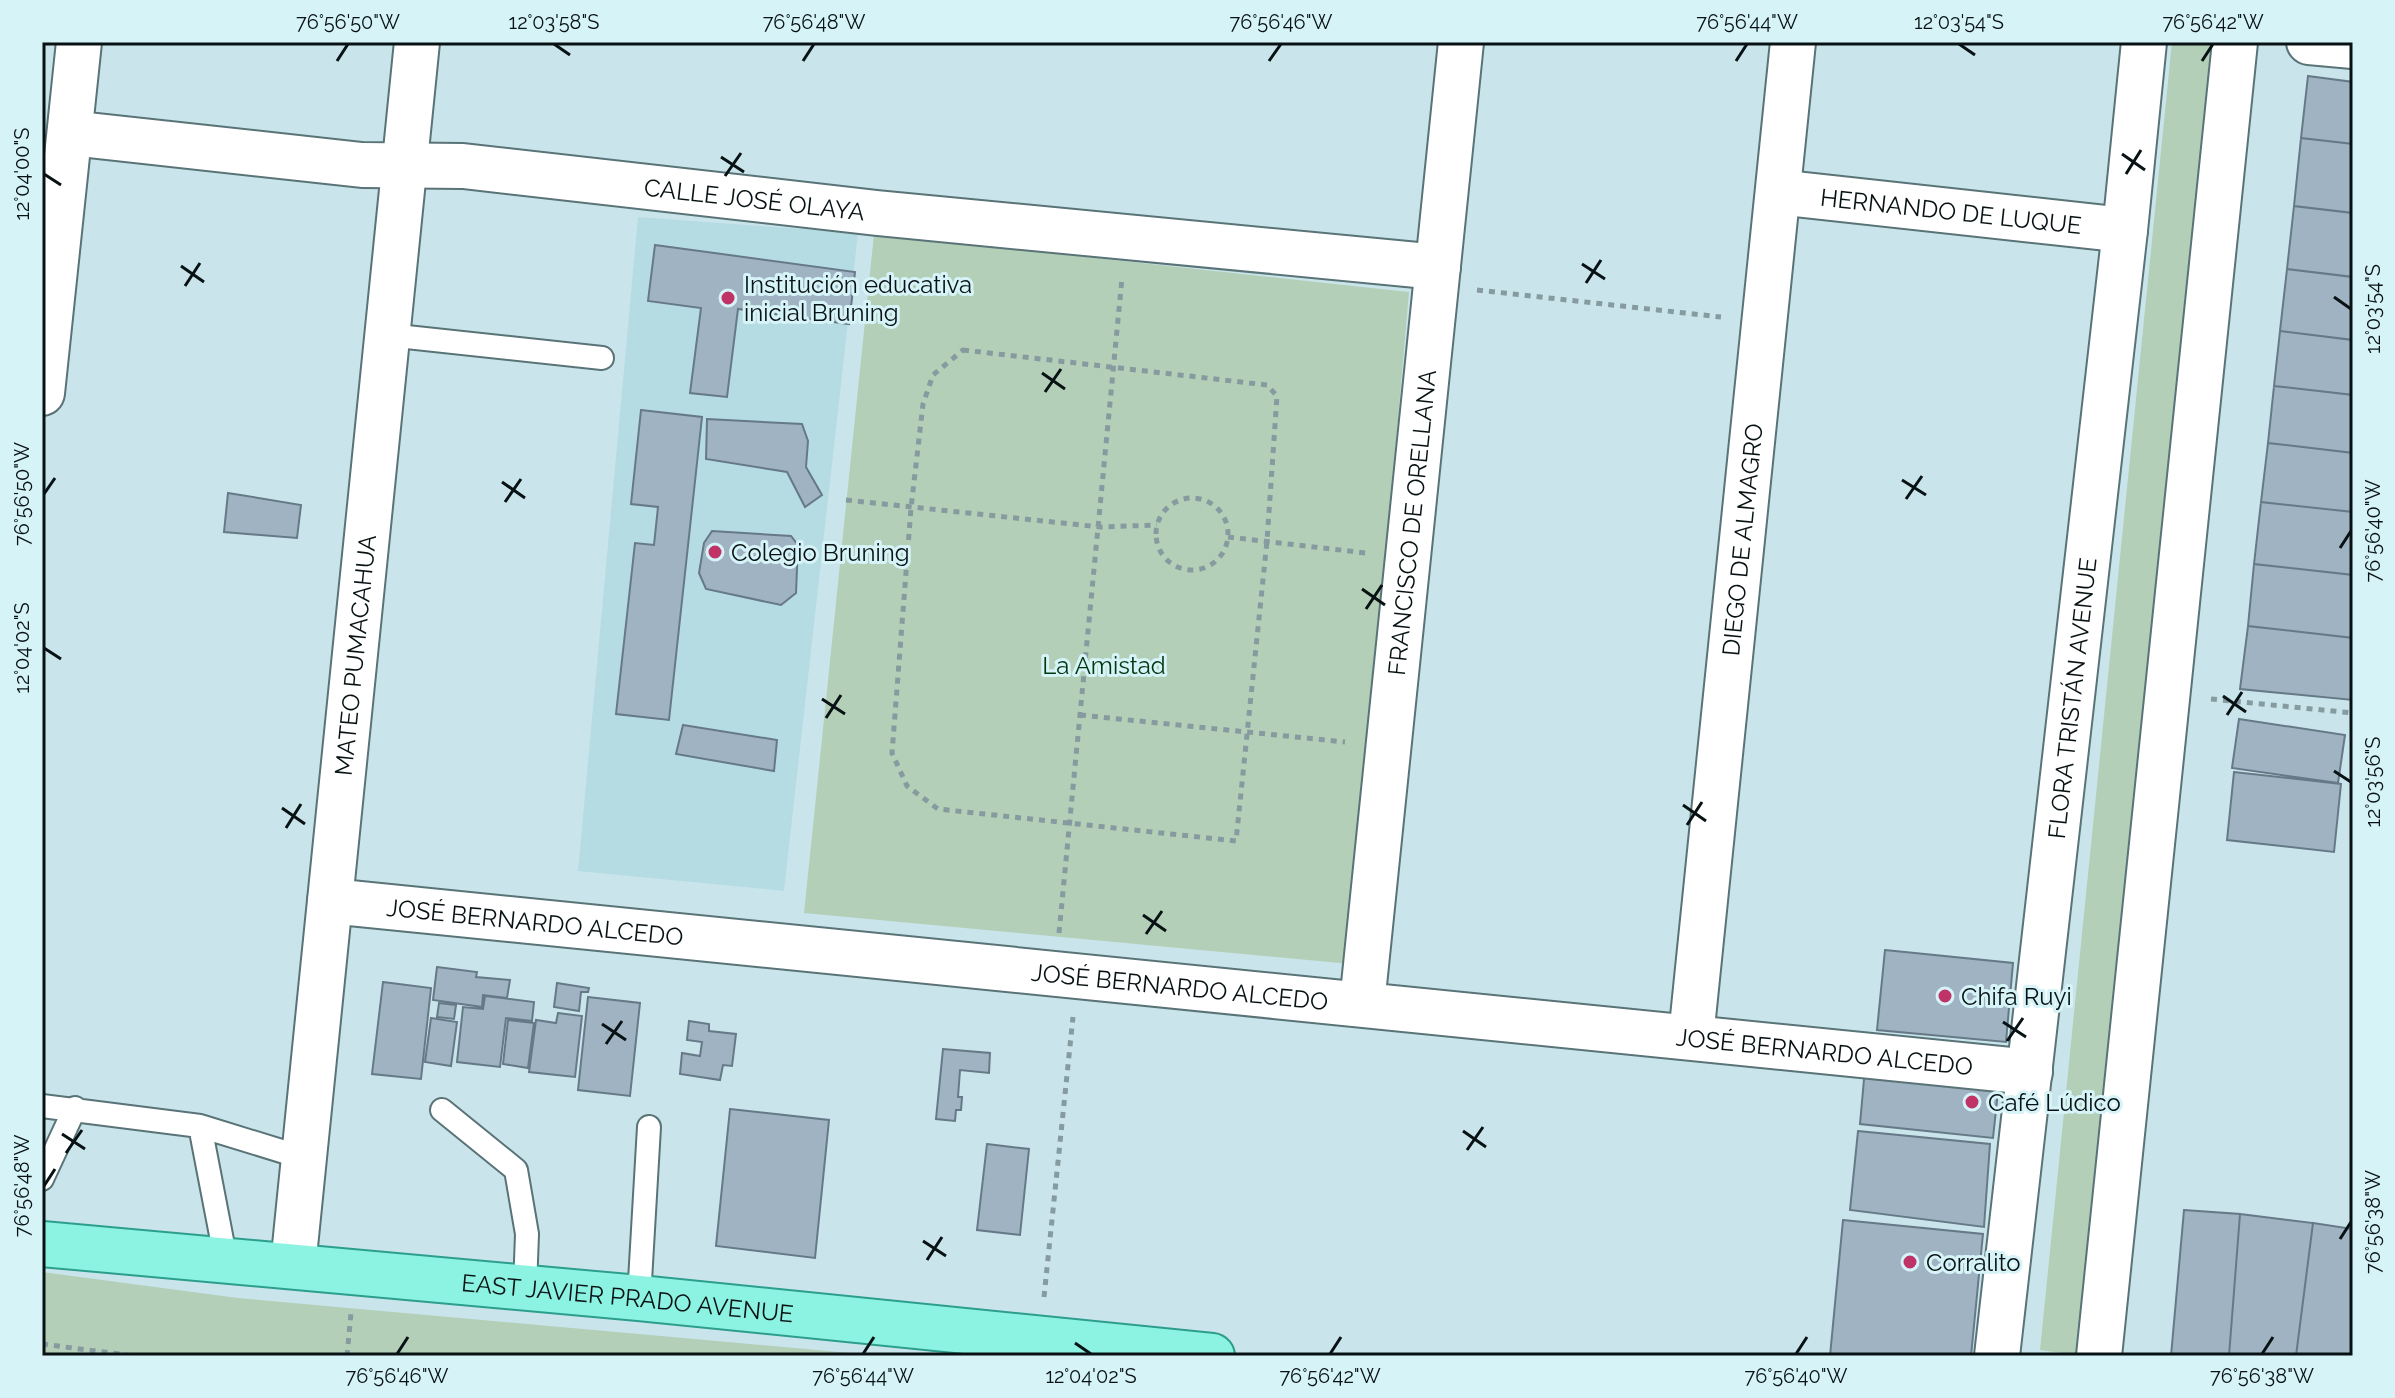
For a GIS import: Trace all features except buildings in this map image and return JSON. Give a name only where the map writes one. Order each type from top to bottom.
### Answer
[{"type":"main road","name":"EAST JAVIER PRADO AVENUE","points":[[42,1244],[639,1298],[1212,1356]]},
{"type":"street","points":[[42,393],[79,42]]},
{"type":"street","name":"MATEO PUMACAHUA","points":[[293,1266],[417,42]]},
{"type":"street","name":"FRANCISCO DE ORELLANA","points":[[1362,1004],[1461,42]]},
{"type":"street","name":"DIEGO DE ALMAGRO","points":[[1691,1037],[1793,42]]},
{"type":"street","name":"FLORA TRISTÁN AVENUE","points":[[1997,1356],[2144,42]]},
{"type":"street","points":[[2099,1356],[2235,42]]},
{"type":"street","points":[[2309,42],[2353,46]]},
{"type":"street","name":"CALLE JOSÉ OLAYA","points":[[70,133],[362,165],[463,166],[877,213],[1126,237],[1437,276]]},
{"type":"street","name":"HERNANDO DE LUQUE","points":[[1778,192],[2125,230]]},
{"type":"street","name":"JOSÉ BERNARDO ALCEDO","points":[[330,901],[2030,1072]]},
{"type":"lane","points":[[388,335],[602,358]]},
{"type":"lane","points":[[42,1106],[200,1126],[304,1158]]},
{"type":"lane","points":[[42,1179],[75,1108]]},
{"type":"lane","points":[[442,1110],[516,1170],[527,1234],[525,1288]]},
{"type":"lane","points":[[200,1126],[226,1261]]},
{"type":"lane","points":[[639,1298],[649,1127]]},
{"type":"path","points":[[1039,1339],[1066,975],[1070,822],[1126,237]]},
{"type":"path","points":[[1437,276],[1764,322]]},
{"type":"path","points":[[963,350],[1115,366],[1267,385],[1277,396],[1267,541],[1236,841],[938,809],[907,786],[892,753],[911,508],[923,404],[933,375],[963,350]]},
{"type":"path","points":[[1192,497],[1214,506],[1223,515],[1228,537],[1219,558],[1198,569],[1187,569],[1176,566],[1166,558],[1157,538],[1157,525],[1170,505],[1192,497]]},
{"type":"path","points":[[846,500],[1100,527],[1157,525]]},
{"type":"path","points":[[1228,537],[1408,558]]},
{"type":"path","points":[[2167,695],[2353,713]]},
{"type":"path","points":[[1080,715],[1389,746]]},
{"type":"path","points":[[42,1344],[134,1356]]},
{"type":"shaded area","name":"Colegio Bruning","points":[[638,217],[858,233],[784,891],[578,871]]},
{"type":"green space","points":[[2172,42],[2227,42],[2083,1356],[2040,1350]]},
{"type":"green space","name":"La Amistad","points":[[874,234],[1409,292],[1351,964],[804,913]]},
{"type":"green space","points":[[42,1272],[238,1298],[883,1356],[42,1356]]},
{"type":"place","name":"Institución educativa inicial Bruning","points":[[728,298]]},
{"type":"place","name":"Colegio Bruning","points":[[715,552]]},
{"type":"place","name":"Chifa Ruyi","points":[[1945,996]]},
{"type":"place","name":"Café Lúdico","points":[[1972,1102]]},
{"type":"place","name":"Corralito","points":[[1910,1262]]}]
